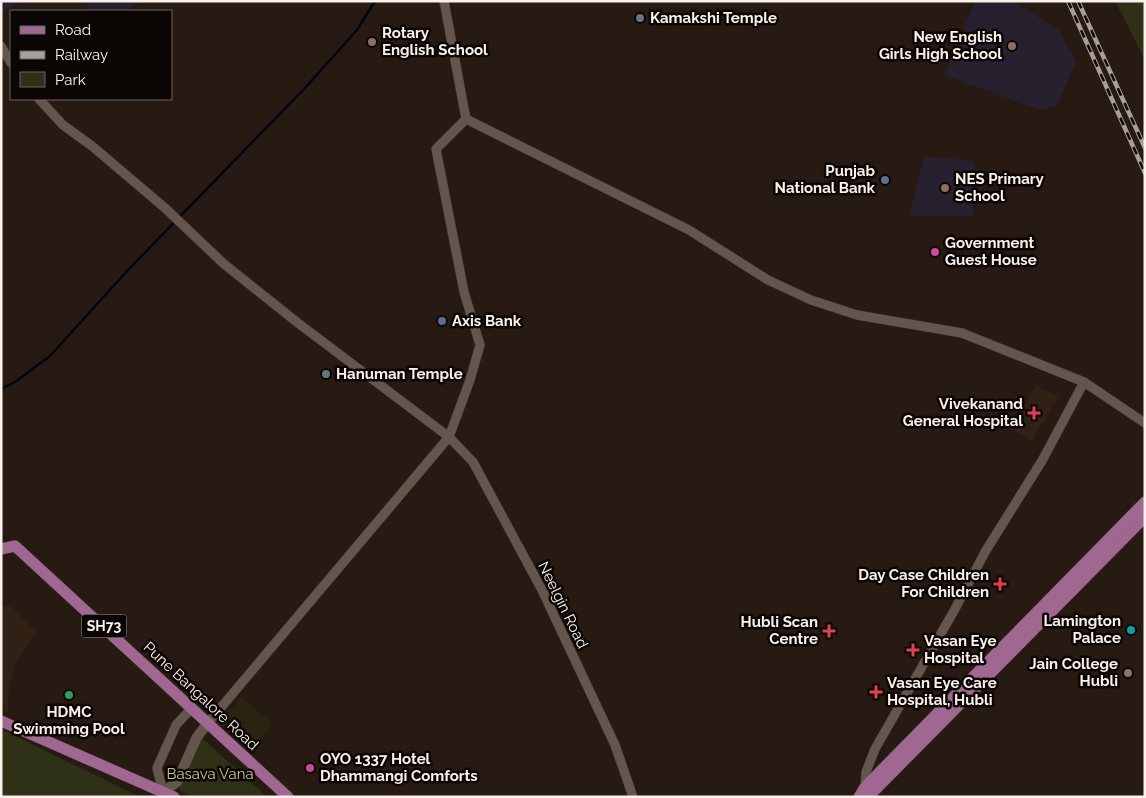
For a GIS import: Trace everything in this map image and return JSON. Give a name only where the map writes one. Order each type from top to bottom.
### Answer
[{"type":"main road","points":[[864,793],[1033,631],[1145,502]]},
{"type":"main road","points":[[1110,544],[1145,517]]},
{"type":"main road","name":"Pune Bangalore Road","points":[[1,548],[15,546],[192,708],[206,724],[288,797]]},
{"type":"main road","points":[[1,721],[163,794],[174,797]]},
{"type":"main road","points":[[163,794],[177,782],[197,737],[206,724]]},
{"type":"street","points":[[444,1],[466,120]]},
{"type":"street","points":[[1,46],[10,61]]},
{"type":"street","name":"Neelgin Road","points":[[40,100],[63,125],[92,146],[165,208],[224,264],[298,324],[448,437],[473,462],[542,590],[615,745],[633,797]]},
{"type":"street","points":[[466,120],[689,230],[768,280],[811,300],[857,315],[962,333],[1084,382],[1145,423]]},
{"type":"street","points":[[206,724],[448,437],[467,388],[480,345],[464,292],[436,149],[466,120]]},
{"type":"street","points":[[864,793],[866,772],[875,749],[955,609],[985,552],[1043,459],[1084,382]]},
{"type":"street","points":[[163,794],[157,768],[176,725],[192,708]]},
{"type":"shaded area","points":[[1,1],[24,1],[1,12]]},
{"type":"shaded area","points":[[86,1],[142,1],[127,10],[90,10]]},
{"type":"shaded area","name":"New English Girls High School","points":[[975,1],[1013,1],[1059,30],[1076,62],[1057,106],[1041,110],[944,75]]},
{"type":"shaded area","name":"NES Primary School","points":[[924,156],[975,161],[973,216],[909,216]]},
{"type":"shaded area","name":"Vivekanand General Hospital","points":[[1036,385],[1059,396],[1032,441],[1010,429]]},
{"type":"shaded area","points":[[11,606],[37,633],[16,662],[9,686],[8,713],[1,710],[1,607]]},
{"type":"shaded area","points":[[242,697],[273,724],[250,750],[219,723]]},
{"type":"green space","points":[[1115,1],[1145,1],[1145,60]]},
{"type":"green space","points":[[1,729],[140,797],[1,797]]},
{"type":"green space","name":"Basava Vana","points":[[201,737],[267,797],[194,797],[179,790]]},
{"type":"waterway","points":[[1,389],[15,382],[50,356],[127,271],[304,89],[357,30],[375,1]]},
{"type":"railway","points":[[1068,1],[1145,173]]},
{"type":"railway","points":[[1078,1],[1145,148]]},
{"type":"place","name":"Kamakshi Temple","points":[[640,18]]},
{"type":"place","name":"Rotary English School","points":[[372,42]]},
{"type":"place","name":"New English Girls High School","points":[[1012,46]]},
{"type":"place","name":"Punjab National Bank","points":[[885,180]]},
{"type":"place","name":"NES Primary School","points":[[945,188]]},
{"type":"place","name":"Government Guest House","points":[[935,252]]},
{"type":"place","name":"Axis Bank","points":[[442,321]]},
{"type":"place","name":"Hanuman Temple","points":[[326,374]]},
{"type":"place","name":"Vivekanand General Hospital","points":[[1034,413]]},
{"type":"place","name":"Day Case Children For Children","points":[[1000,584]]},
{"type":"place","name":"Lamington Palace","points":[[1131,630]]},
{"type":"place","name":"Hubli Scan Centre","points":[[829,631]]},
{"type":"place","name":"Vasan Eye Hospital","points":[[913,650]]},
{"type":"place","name":"Jain College Hubli","points":[[1128,673]]},
{"type":"place","name":"Vasan Eye Care Hospital, Hubli","points":[[876,692]]},
{"type":"place","name":"HDMC Swimming Pool","points":[[69,695]]},
{"type":"place","name":"OYO 1337 Hotel Dhammangi Comforts","points":[[310,768]]}]
